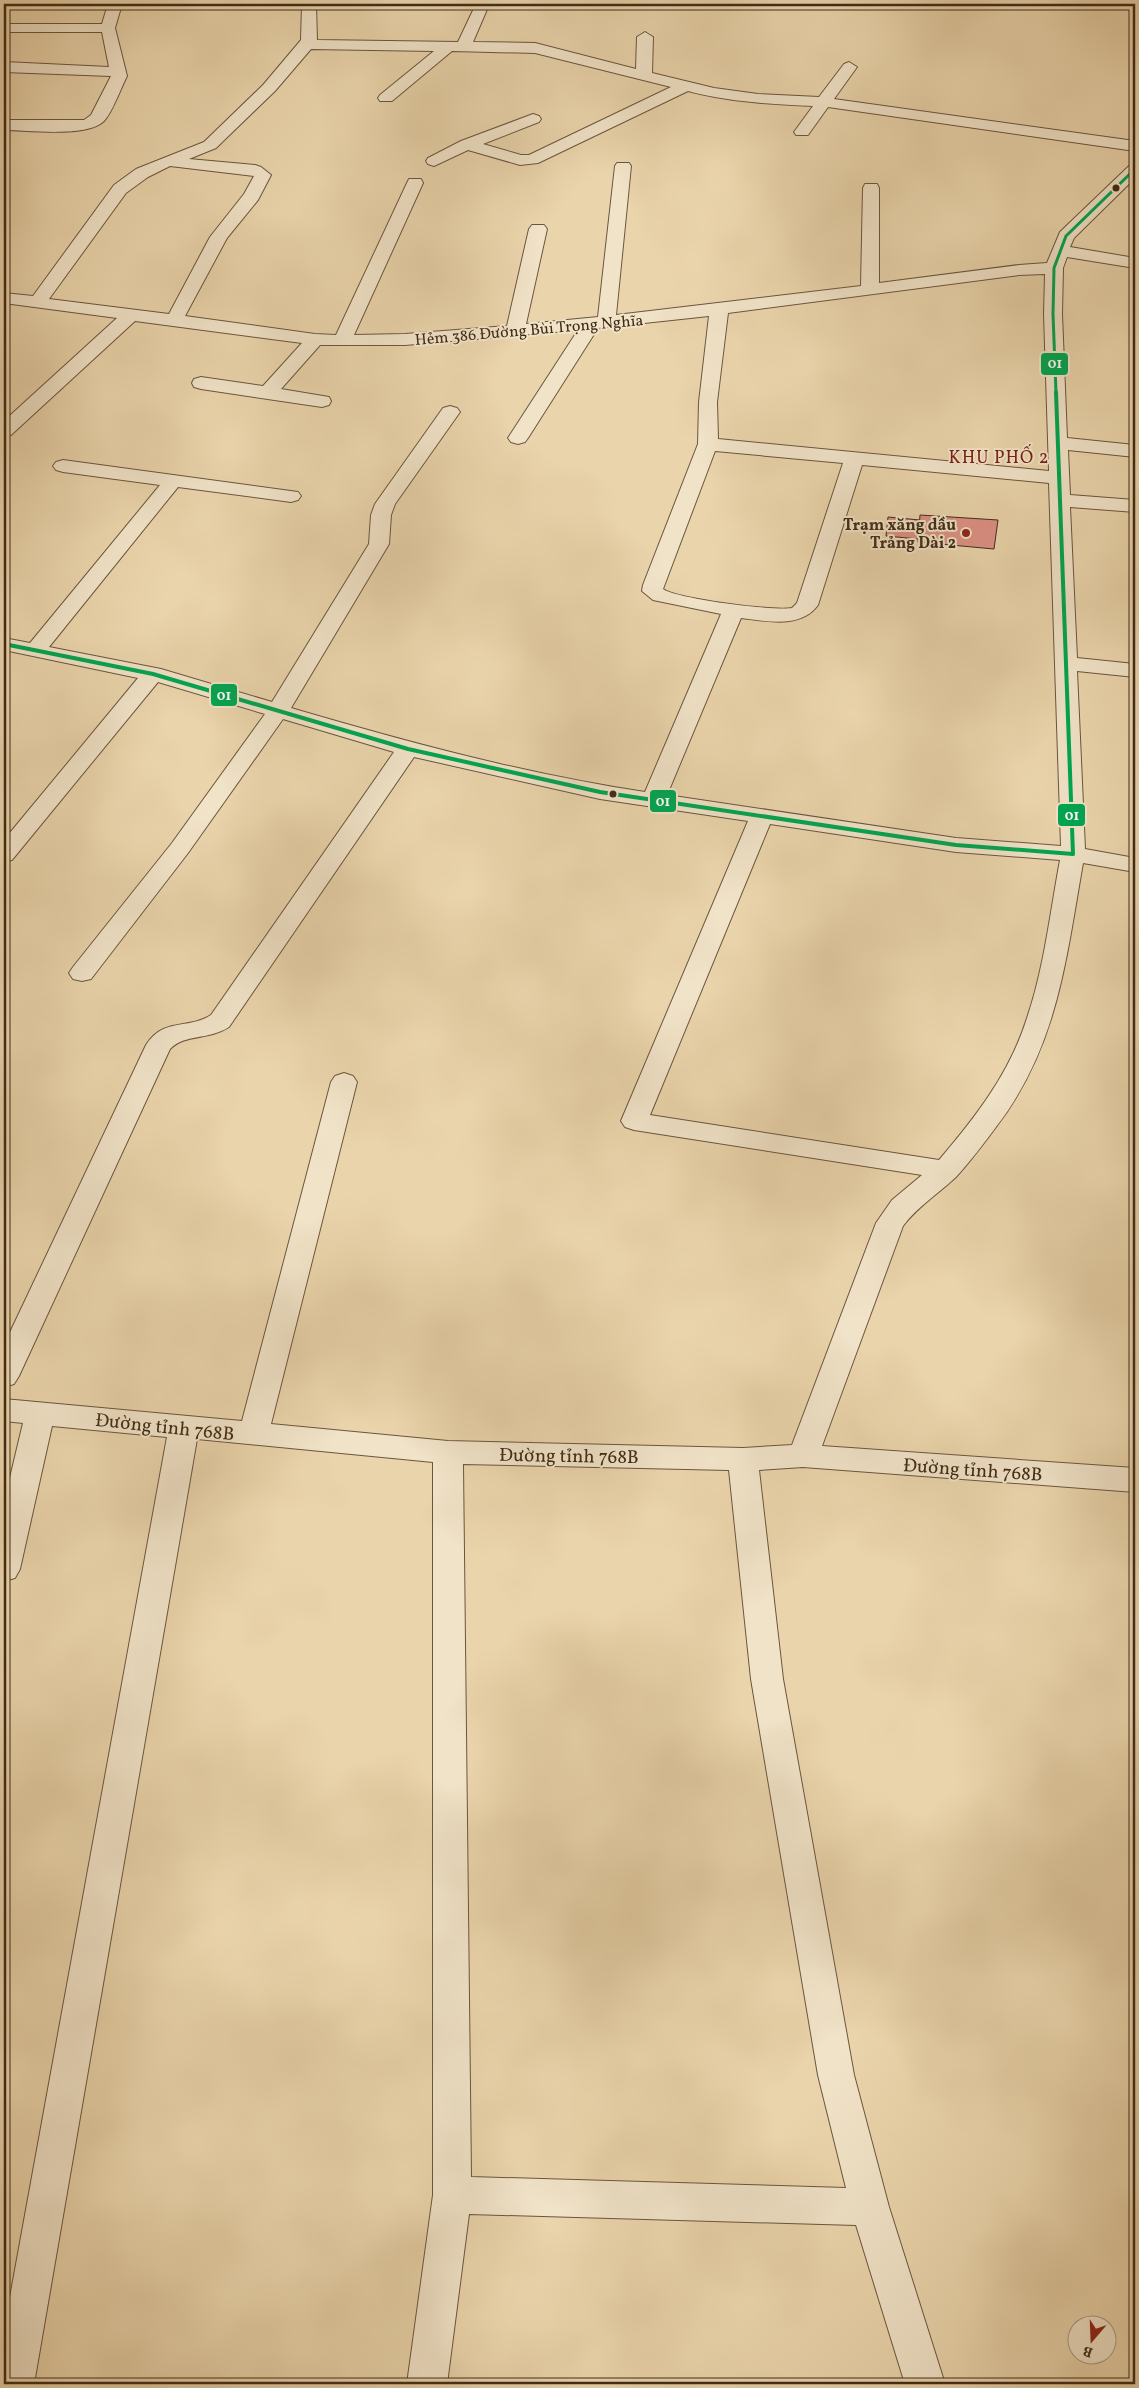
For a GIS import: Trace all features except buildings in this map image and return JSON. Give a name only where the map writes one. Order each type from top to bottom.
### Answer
[{"type":"street","points":[[4,125],[68,126],[89,124],[98,118],[119,76],[108,28],[115,4]]},
{"type":"street","points":[[37,303],[120,189],[142,173],[210,145],[269,88],[309,41],[309,4]]},
{"type":"street","points":[[1120,4],[1135,6]]},
{"type":"street","points":[[386,98],[457,46],[481,7]]},
{"type":"street","points":[[4,28],[108,28]]},
{"type":"street","points":[[8,50],[21,28]]},
{"type":"street","points":[[644,75],[645,37]]},
{"type":"street","points":[[307,44],[535,48],[686,86],[758,99],[824,102],[1135,146]]},
{"type":"street","points":[[4,67],[118,72]]},
{"type":"street","points":[[802,132],[849,68]]},
{"type":"street","points":[[467,144],[520,160],[532,160],[686,86]]},
{"type":"street","points":[[434,162],[467,144],[533,119]]},
{"type":"street","points":[[165,162],[255,170],[263,175],[262,181],[219,237],[174,321]]},
{"type":"street","points":[[518,438],[599,323],[623,166]]},
{"type":"street","points":[[803,1456],[890,1223],[902,1207],[946,1170],[988,1119],[1020,1066],[1039,1022],[1049,985],[1073,854],[1053,314],[1057,260],[1066,236],[1135,170]]},
{"type":"street","points":[[342,341],[415,183]]},
{"type":"street","points":[[870,290],[871,188]]},
{"type":"street","points":[[515,330],[538,229]]},
{"type":"street","name":"Hẻm 386 Đường Bùi Trọng Nghĩa","points":[[8,303],[37,303],[315,339],[342,341],[414,340],[719,310],[1019,270],[1057,260],[1135,263]]},
{"type":"street","points":[[719,310],[708,402],[708,444],[653,585],[653,591],[660,596],[734,609],[785,616],[798,613],[807,606],[854,458]]},
{"type":"street","points":[[4,431],[131,315]]},
{"type":"street","points":[[267,393],[315,339]]},
{"type":"street","points":[[201,383],[322,401]]},
{"type":"street","points":[[82,973],[180,848],[278,711],[379,544],[382,532],[379,517],[385,504],[450,412]]},
{"type":"street","points":[[1058,443],[1135,451]]},
{"type":"street","points":[[708,444],[1060,478]]},
{"type":"street","points":[[63,466],[291,496]]},
{"type":"street","points":[[35,650],[172,481]]},
{"type":"street","points":[[1060,500],[1135,506]]},
{"type":"street","points":[[654,800],[734,609]]},
{"type":"street","points":[[4,644],[153,674],[408,749],[600,792],[956,845],[1073,854],[1135,865]]},
{"type":"street","points":[[1066,662],[1135,670]]},
{"type":"street","points":[[4,855],[153,674]]},
{"type":"street","points":[[4,1376],[159,1045],[168,1034],[175,1032],[202,1032],[209,1030],[220,1021],[408,749]]},
{"type":"street","points":[[761,817],[634,1121],[946,1170]]},
{"type":"street","points":[[253,1435],[344,1082]]},
{"type":"street","name":"Đường tỉnh 768B","points":[[4,1410],[448,1452],[743,1459],[803,1456],[1135,1480]]},
{"type":"street","points":[[4,1569],[40,1412]]},
{"type":"street","points":[[14,2384],[184,1428]]},
{"type":"street","points":[[427,2384],[452,2195],[448,1452]]},
{"type":"street","points":[[743,1459],[767,1679],[836,2075],[870,2207],[925,2384]]},
{"type":"street","points":[[452,2195],[870,2207]]},
{"type":"transit line","name":"01","points":[[4,644],[153,674],[408,749],[600,792],[956,845],[1073,854],[1053,314],[1054,268],[1066,236],[1135,169]]},
{"type":"place","name":"Trạm xăng dầu Trảng Dài 2","points":[[966,533]]},
{"type":"district","name":"KHU PHỐ 2","points":[[999,457]]}]
